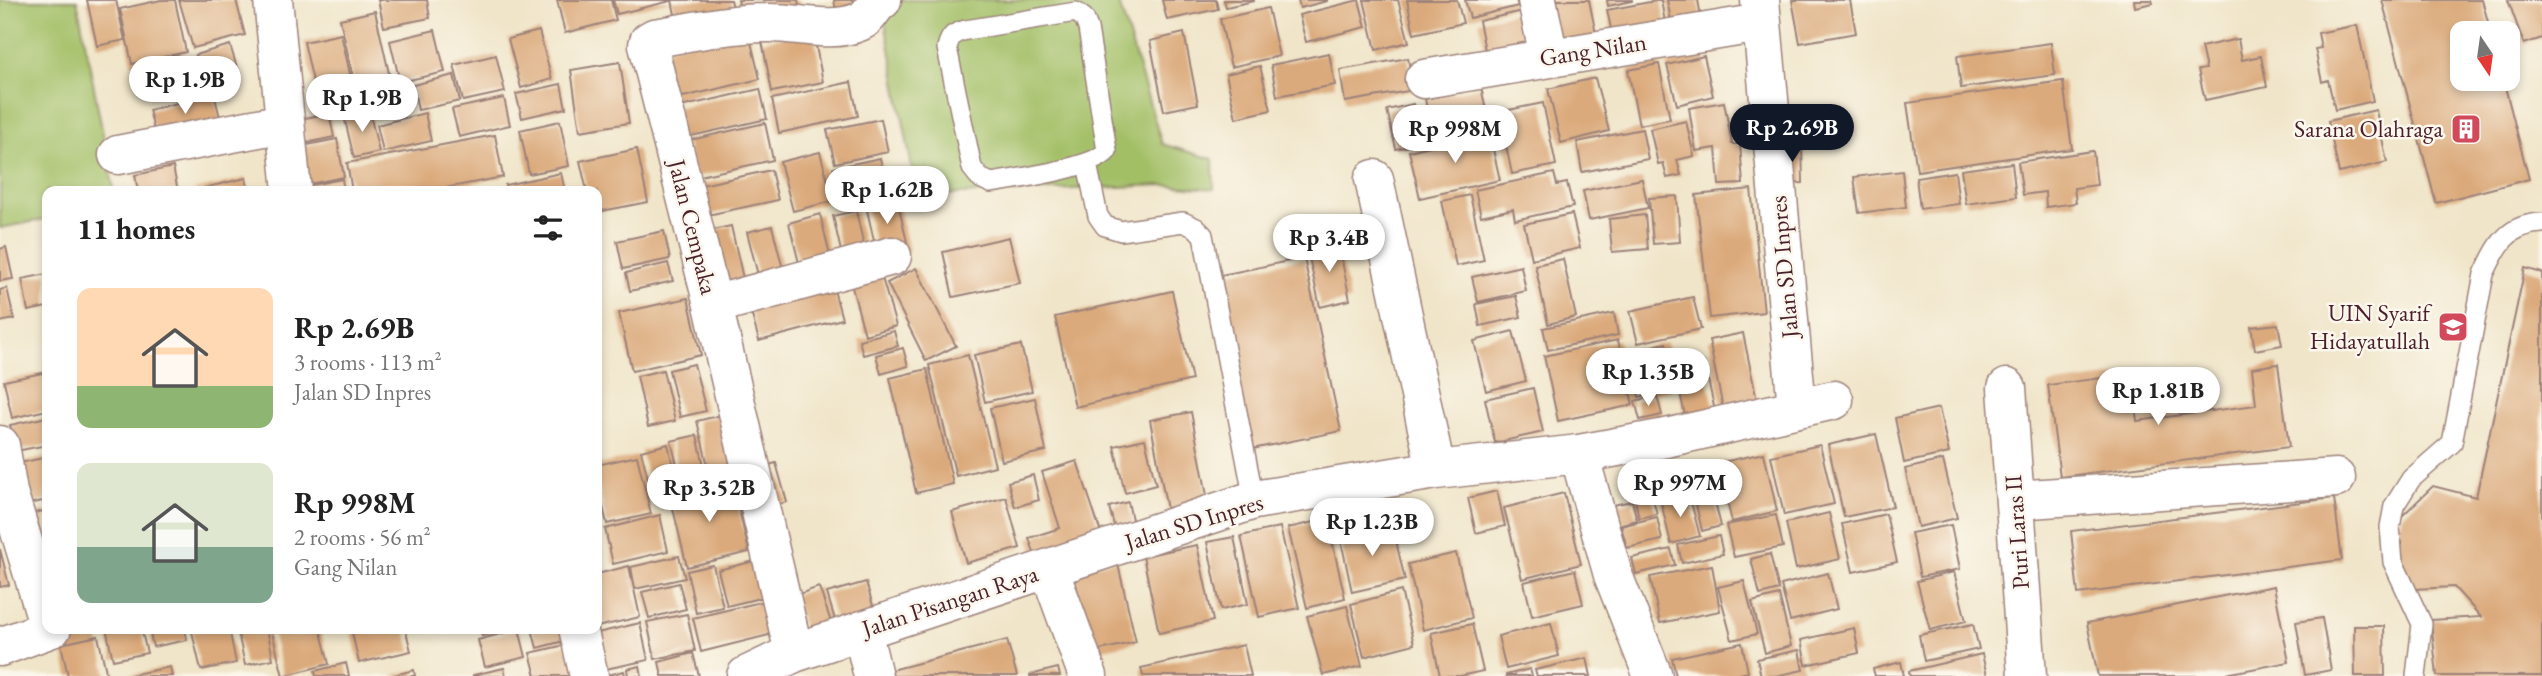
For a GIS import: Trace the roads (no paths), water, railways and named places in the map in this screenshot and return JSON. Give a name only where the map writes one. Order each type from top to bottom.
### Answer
[{"type":"street","points":[[274,0],[291,186]]},
{"type":"street","name":"Jalan Cempaka","points":[[794,653],[649,41],[712,28],[768,23],[819,28],[852,24],[863,21],[872,14],[877,3],[882,0]]},
{"type":"street","points":[[1537,0],[1549,57]]},
{"type":"street","name":"Gang Nilan","points":[[1424,79],[1549,57],[1760,11]]},
{"type":"street","name":"Jalan SD Inpres","points":[[1760,11],[1797,408]]},
{"type":"street","points":[[118,155],[284,123]]},
{"type":"street","points":[[1374,179],[1436,470]]},
{"type":"street","points":[[713,305],[892,256]]},
{"type":"street","name":"Puri Laras II","points":[[2007,388],[2027,676]]},
{"type":"street","name":"Jalan SD Inpres","points":[[1049,569],[1254,500],[1436,470],[1579,454],[1667,438],[1834,400]]},
{"type":"street","points":[[0,445],[8,492],[42,604]]},
{"type":"street","points":[[1579,454],[1613,575],[1653,676]]},
{"type":"street","points":[[2015,500],[2336,478]]},
{"type":"street","name":"Jalan Pisangan Raya","points":[[746,676],[794,653],[1049,569],[1088,676]]},
{"type":"street","points":[[862,630],[873,676]]},
{"type":"street","points":[[0,648],[42,632]]},
{"type":"street","points":[[579,634],[589,676]]},
{"type":"lane","points":[[1076,12],[1084,18],[1088,28],[1107,151],[1087,164],[991,183],[979,178],[972,168],[947,48],[953,34],[1076,12]]},
{"type":"lane","points":[[1087,164],[1098,216],[1105,226],[1121,230],[1184,222],[1203,235],[1254,500]]},
{"type":"lane","points":[[2416,676],[2423,624],[2393,562],[2390,527],[2394,506],[2411,479],[2452,443],[2484,274],[2496,250],[2513,229],[2542,223]]},
{"type":"place","name":"Sarana Olahraga","points":[[2466,129]]},
{"type":"place","name":"UIN Syarif Hidayatullah","points":[[2453,327]]}]
